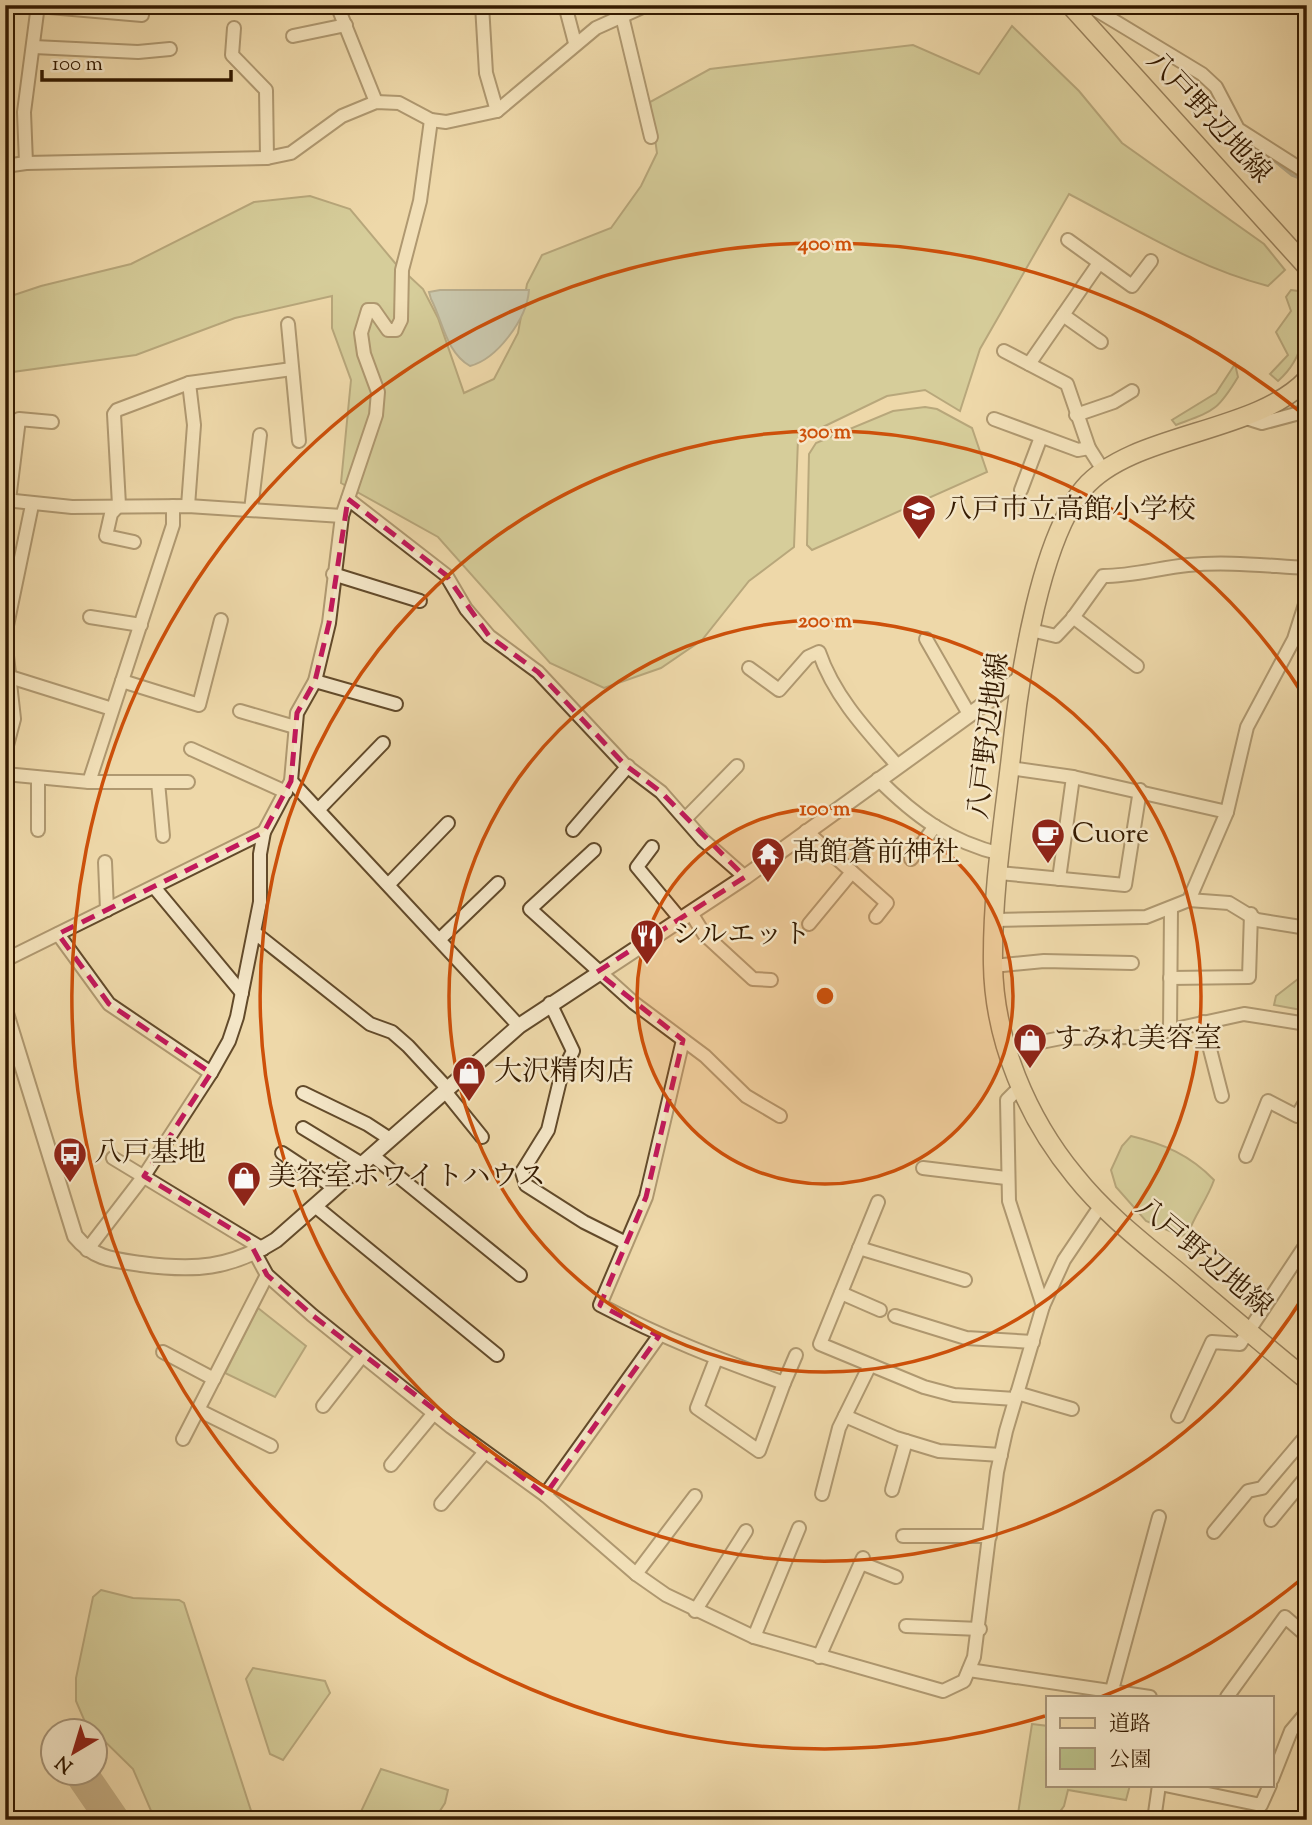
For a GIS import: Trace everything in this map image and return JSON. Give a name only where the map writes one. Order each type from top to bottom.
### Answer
[{"type":"main road","name":"八戸野辺地線","points":[[1070,5],[1307,267]]},
{"type":"main road","name":"八戸野辺地線","points":[[1307,379],[1282,398],[1242,416],[1158,446],[1103,470],[1084,488],[1063,521],[1048,563],[1019,679],[999,873],[993,966],[996,1002],[1007,1049],[1020,1087],[1045,1133],[1074,1176],[1101,1206],[1307,1380]]},
{"type":"street","points":[[337,5],[376,102]]},
{"type":"street","points":[[482,5],[486,73],[497,111]]},
{"type":"street","points":[[565,5],[575,43]]},
{"type":"street","points":[[5,166],[26,163],[267,158],[291,153],[342,116],[376,102],[399,103],[431,120],[467,120],[497,111],[596,28],[647,5]]},
{"type":"street","points":[[1088,5],[1202,74],[1216,88],[1238,129],[1307,173]]},
{"type":"street","points":[[26,163],[24,112],[38,6],[106,8],[142,15]]},
{"type":"street","points":[[622,16],[651,137]]},
{"type":"street","points":[[293,36],[346,25]]},
{"type":"street","points":[[234,28],[232,55],[266,90],[267,158]]},
{"type":"street","points":[[34,47],[138,52],[170,49]]},
{"type":"street","points":[[87,1250],[144,1176],[229,1041],[256,933],[264,832],[289,787],[297,713],[315,681],[329,623],[342,516],[376,415],[378,392],[364,354],[361,333],[364,317],[368,310],[374,310],[388,330],[396,330],[401,320],[402,270],[420,201],[431,120]]},
{"type":"street","points":[[1068,240],[1132,286],[1151,261]]},
{"type":"street","points":[[1029,364],[1099,263]]},
{"type":"street","points":[[1063,315],[1101,342]]},
{"type":"street","points":[[288,324],[299,441]]},
{"type":"street","points":[[1004,351],[1067,384],[1089,448],[1103,470]]},
{"type":"street","points":[[134,542],[106,536],[111,514],[119,505],[114,414],[117,410],[189,383],[292,369]]},
{"type":"street","points":[[188,506],[194,425],[189,383]]},
{"type":"street","points":[[1076,415],[1114,402],[1132,391]]},
{"type":"street","points":[[1242,416],[1262,423],[1307,411]]},
{"type":"street","points":[[52,422],[19,419],[7,500],[72,508],[119,505],[188,506],[342,516]]},
{"type":"street","points":[[994,419],[1077,450],[1089,448]]},
{"type":"street","points":[[251,510],[260,435]]},
{"type":"street","points":[[1021,490],[1041,437]]},
{"type":"street","points":[[348,499],[446,575],[466,609],[489,636],[538,672],[628,766],[661,792],[703,840],[744,877]]},
{"type":"street","points":[[5,753],[14,719],[5,636],[32,505]]},
{"type":"street","points":[[89,782],[173,525],[173,506]]},
{"type":"street","points":[[1031,631],[1056,636],[1103,576],[1126,576],[1189,565],[1247,562],[1307,568]]},
{"type":"street","points":[[333,574],[420,601]]},
{"type":"street","points":[[1189,900],[1227,812],[1247,727],[1294,639],[1307,598]]},
{"type":"street","points":[[90,617],[141,625]]},
{"type":"street","points":[[1073,617],[1137,666]]},
{"type":"street","points":[[122,681],[199,705],[221,620]]},
{"type":"street","points":[[926,639],[969,714]]},
{"type":"street","points":[[749,668],[779,690],[808,656],[819,652],[826,673],[854,715],[897,765]]},
{"type":"street","points":[[10,677],[112,709]]},
{"type":"street","points":[[5,1010],[75,1236],[87,1250],[101,1259],[201,1269],[259,1251],[315,1206],[519,1026],[744,877],[1019,679]]},
{"type":"street","points":[[315,681],[396,704]]},
{"type":"street","points":[[240,711],[295,727]]},
{"type":"street","points":[[320,809],[383,743]]},
{"type":"street","points":[[191,749],[289,787],[320,809],[519,1026]]},
{"type":"street","points":[[573,830],[628,766]]},
{"type":"street","points":[[686,818],[737,766]]},
{"type":"street","points":[[1010,768],[1140,790],[1227,812]]},
{"type":"street","points":[[5,774],[89,782],[188,782]]},
{"type":"street","points":[[1059,879],[1073,777]]},
{"type":"street","points":[[38,779],[38,830]]},
{"type":"street","points":[[878,779],[935,826],[966,845],[1001,853]]},
{"type":"street","points":[[158,782],[163,836]]},
{"type":"street","points":[[999,873],[1125,885],[1140,790]]},
{"type":"street","points":[[389,884],[448,822]]},
{"type":"street","points":[[911,859],[935,826]]},
{"type":"street","points":[[806,831],[887,903],[876,917]]},
{"type":"street","points":[[5,960],[264,832]]},
{"type":"street","points":[[652,847],[637,867],[704,934],[754,978],[771,980]]},
{"type":"street","points":[[594,850],[530,909],[597,972],[683,1040],[746,1096],[780,1116]]},
{"type":"street","points":[[105,862],[107,910]]},
{"type":"street","points":[[809,924],[852,872]]},
{"type":"street","points":[[440,939],[498,883]]},
{"type":"street","points":[[154,887],[242,993]]},
{"type":"street","points":[[995,920],[1146,917],[1189,900],[1229,903],[1271,925],[1307,928]]},
{"type":"street","points":[[1170,1030],[1171,908]]},
{"type":"street","points":[[1170,978],[1249,977],[1251,914]]},
{"type":"street","points":[[256,933],[370,1024],[392,1032],[445,1089],[482,1137]]},
{"type":"street","points":[[58,934],[109,1004],[211,1073]]},
{"type":"street","points":[[993,966],[1044,961],[1132,963]]},
{"type":"street","points":[[550,1003],[573,1051],[561,1076],[548,1130],[522,1172],[526,1185],[584,1222],[626,1243]]},
{"type":"street","points":[[1007,1049],[1061,1038],[1139,1037],[1244,1014],[1307,1024]]},
{"type":"street","points":[[1203,1022],[1222,1096]]},
{"type":"street","points":[[683,1040],[646,1197],[600,1305],[659,1336],[784,1383]]},
{"type":"street","points":[[1020,1087],[1007,1100],[1006,1178],[1009,1201],[1043,1306]]},
{"type":"street","points":[[303,1093],[367,1124],[390,1139]]},
{"type":"street","points":[[1246,1156],[1268,1101],[1297,1116],[1307,1099]]},
{"type":"street","points":[[303,1128],[367,1160],[520,1275]]},
{"type":"street","points":[[282,1153],[335,1188]]},
{"type":"street","points":[[113,1158],[259,1251],[267,1275],[434,1413],[545,1495],[636,1574],[695,1611],[754,1637],[943,1691],[964,1681],[969,1670],[979,1629],[1001,1455],[1043,1306],[1064,1260],[1101,1206]]},
{"type":"street","points":[[923,1168],[1006,1178]]},
{"type":"street","points":[[878,1202],[820,1344],[924,1387],[954,1395],[1016,1396],[1072,1409]]},
{"type":"street","points":[[315,1206],[497,1355]]},
{"type":"street","points":[[1178,1416],[1212,1342],[1240,1344],[1250,1333],[1307,1243]]},
{"type":"street","points":[[859,1248],[965,1280]]},
{"type":"street","points":[[183,1439],[267,1275]]},
{"type":"street","points":[[841,1293],[880,1310]]},
{"type":"street","points":[[895,1316],[966,1338],[1033,1342]]},
{"type":"street","points":[[545,1495],[659,1336]]},
{"type":"street","points":[[163,1352],[214,1379]]},
{"type":"street","points":[[716,1359],[697,1408],[759,1451],[796,1354]]},
{"type":"street","points":[[323,1406],[362,1356]]},
{"type":"street","points":[[822,1494],[845,1416],[870,1364]]},
{"type":"street","points":[[198,1410],[271,1446]]},
{"type":"street","points":[[391,1465],[434,1413]]},
{"type":"street","points":[[845,1416],[906,1441],[939,1451],[1001,1455]]},
{"type":"street","points":[[1214,1532],[1248,1491],[1262,1488],[1307,1435]]},
{"type":"street","points":[[892,1490],[906,1441]]},
{"type":"street","points":[[440,1504],[485,1452]]},
{"type":"street","points":[[1271,1520],[1307,1476]]},
{"type":"street","points":[[636,1574],[695,1496]]},
{"type":"street","points":[[1112,1690],[1159,1517]]},
{"type":"street","points":[[754,1637],[799,1528]]},
{"type":"street","points":[[695,1611],[746,1531]]},
{"type":"street","points":[[903,1536],[990,1536]]},
{"type":"street","points":[[819,1657],[862,1560],[896,1577]]},
{"type":"street","points":[[1228,1696],[1285,1616],[1307,1636]]},
{"type":"street","points":[[905,1626],[979,1629]]},
{"type":"street","points":[[969,1670],[1145,1696]]},
{"type":"street","points":[[1274,1774],[1291,1731],[1307,1712]]},
{"type":"street","points":[[1154,1820],[1159,1786]]},
{"type":"street","points":[[1170,1786],[1261,1805]]},
{"type":"street","points":[[1256,1820],[1270,1786]]},
{"type":"highlighted area","points":[[348,499],[446,575],[489,636],[538,672],[624,764],[661,792],[745,877],[597,972],[683,1040],[646,1197],[600,1305],[659,1336],[545,1495],[312,1315],[267,1275],[248,1239],[144,1176],[211,1073],[109,1004],[58,934],[264,832],[291,781],[297,713],[315,681],[329,623]]},
{"type":"green space","points":[[1012,26],[1079,91],[1122,143],[1264,244],[1285,270],[1268,286],[1216,269],[1166,246],[1069,194],[980,349],[960,411],[925,390],[887,396],[798,439],[794,547],[749,581],[702,640],[661,668],[604,688],[550,663],[438,537],[341,483],[351,380],[332,328],[332,296],[235,318],[136,355],[5,373],[5,298],[41,286],[131,264],[254,202],[310,196],[350,209],[395,263],[423,289],[438,318],[464,393],[494,379],[518,333],[527,284],[542,255],[611,228],[641,186],[657,153],[650,102],[710,69],[913,45],[979,74]]},
{"type":"green space","points":[[1291,290],[1298,291],[1302,303],[1303,340],[1294,362],[1278,381],[1270,374],[1288,355],[1276,332],[1291,311],[1286,297]]},
{"type":"green space","points":[[1235,364],[1238,377],[1219,404],[1206,413],[1176,425],[1172,420],[1216,393]]},
{"type":"green space","points":[[925,407],[937,409],[972,428],[987,472],[812,550],[807,545],[809,454],[816,443],[893,411]]},
{"type":"green space","points":[[1307,972],[1307,1011],[1274,1005],[1276,996]]},
{"type":"green space","points":[[1131,1136],[1176,1152],[1196,1164],[1214,1180],[1188,1234],[1181,1236],[1146,1221],[1116,1187],[1111,1170],[1122,1146]]},
{"type":"green space","points":[[258,1308],[306,1346],[275,1397],[225,1373]]},
{"type":"green space","points":[[101,1590],[133,1598],[179,1600],[184,1603],[254,1820],[155,1820],[133,1769],[108,1745],[108,1716],[82,1716],[76,1701],[76,1678],[93,1597]]},
{"type":"green space","points":[[253,1668],[325,1681],[330,1693],[283,1760],[270,1754],[246,1679]]},
{"type":"green space","points":[[1032,1724],[1046,1726],[1046,1786],[1130,1786],[1126,1800],[1068,1790],[1064,1806],[1056,1817],[1017,1820]]},
{"type":"green space","points":[[381,1769],[448,1790],[445,1803],[434,1820],[357,1820]]},
{"type":"shaded area","points":[[529,290],[523,313],[509,336],[490,355],[470,366],[450,345],[431,299],[429,292]]},
{"type":"waterway","points":[[1233,130],[1234,135],[1245,140]]},
{"type":"waterway","points":[[1265,153],[1292,175],[1307,181]]},
{"type":"taxiway","points":[[90,1786],[113,1820]]},
{"type":"place","name":"八戸市立高館小学校","points":[[919,541]]},
{"type":"place","name":"Cuore","points":[[1048,865]]},
{"type":"place","name":"髙館蒼前神社","points":[[768,884]]},
{"type":"place","name":"シルエット","points":[[647,966]]},
{"type":"place","name":"すみれ美容室","points":[[1030,1070]]},
{"type":"place","name":"大沢精肉店","points":[[469,1103]]},
{"type":"place","name":"八戸基地","points":[[70,1184]]},
{"type":"place","name":"美容室ホワイトハウス","points":[[244,1208]]}]
